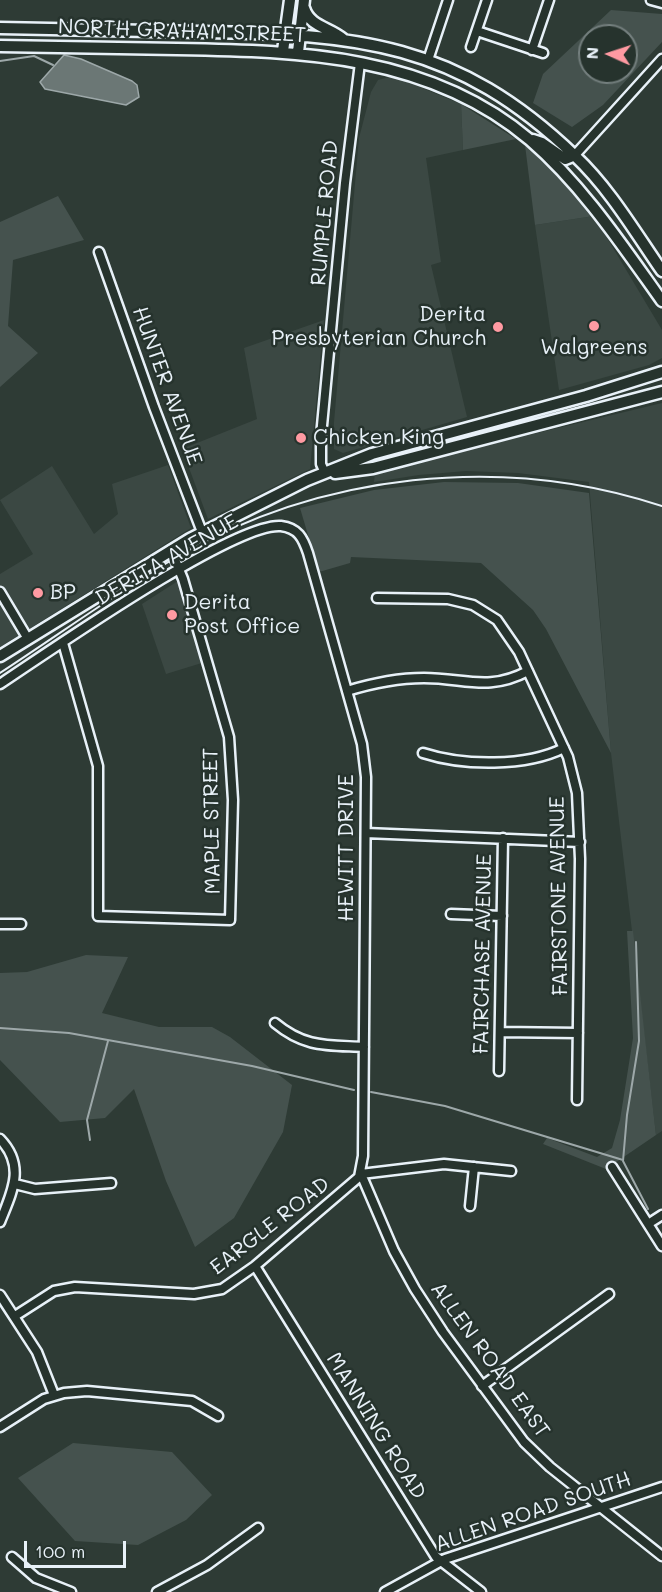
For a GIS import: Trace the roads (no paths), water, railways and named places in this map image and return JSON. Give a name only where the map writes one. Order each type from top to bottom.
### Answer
[{"type":"main road","points":[[283,51],[290,0]]},
{"type":"main road","points":[[298,52],[304,4]]},
{"type":"main road","points":[[304,4],[312,22],[334,30],[344,39]]},
{"type":"main road","name":"NORTH GRAHAM STREET","points":[[0,28],[300,35],[381,45],[428,60],[460,73],[503,97],[575,155],[615,202],[662,271]]},
{"type":"main road","name":"NORTH GRAHAM STREET","points":[[0,46],[298,52],[403,73],[444,88],[491,112],[529,139],[561,170],[607,223],[662,301]]},
{"type":"main road","points":[[529,139],[542,143],[565,159],[575,155]]},
{"type":"main road","points":[[0,656],[202,532],[326,473],[372,454],[662,372]]},
{"type":"main road","points":[[326,473],[373,468],[662,392]]},
{"type":"main road","points":[[463,444],[465,434],[501,419]]},
{"type":"street","points":[[428,60],[448,0]]},
{"type":"street","points":[[471,47],[487,0]]},
{"type":"street","points":[[532,50],[549,0]]},
{"type":"street","points":[[651,0],[662,3]]},
{"type":"street","points":[[477,31],[543,53]]},
{"type":"street","points":[[575,155],[662,58]]},
{"type":"street","name":"RUMPLE ROAD","points":[[326,473],[321,464],[321,436],[345,183],[360,63]]},
{"type":"street","name":"HUNTER AVENUE","points":[[99,252],[154,407],[202,532]]},
{"type":"street","name":"DERITA AVENUE","points":[[0,684],[180,569],[230,542],[264,528],[280,526],[297,532]]},
{"type":"street","name":"HEWITT DRIVE","points":[[297,532],[308,553],[365,758],[361,1174]]},
{"type":"street","name":"MAPLE STREET","points":[[63,643],[98,766],[98,916],[230,920],[233,800],[229,737],[180,569],[171,550]]},
{"type":"street","points":[[0,592],[28,639]]},
{"type":"street","name":"FAIRSTONE AVENUE","points":[[377,598],[435,598],[473,605],[489,614],[504,628],[528,671],[564,748],[575,781],[580,842],[577,1100]]},
{"type":"street","points":[[347,691],[384,681],[422,678],[491,683],[528,671]]},
{"type":"street","points":[[423,753],[442,759],[517,761],[538,759],[564,748]]},
{"type":"street","points":[[366,834],[580,842]]},
{"type":"street","name":"FAIRCHASE AVENUE","points":[[499,1071],[503,838]]},
{"type":"street","points":[[452,914],[502,916]]},
{"type":"street","points":[[0,924],[21,924]]},
{"type":"street","points":[[275,1023],[292,1037],[305,1042],[364,1047]]},
{"type":"street","points":[[501,1032],[578,1033]]},
{"type":"street","points":[[0,1139],[13,1158],[16,1173],[15,1184],[0,1222]]},
{"type":"street","name":"EARGLE ROAD","points":[[15,1316],[54,1292],[75,1287],[180,1294],[208,1293],[230,1285],[353,1184],[361,1174],[444,1164],[511,1171]]},
{"type":"street","points":[[470,1206],[474,1167]]},
{"type":"street","points":[[612,1167],[662,1246]]},
{"type":"street","name":"ALLEN ROAD EAST","points":[[361,1174],[407,1274],[443,1332],[534,1453],[662,1556]]},
{"type":"street","points":[[15,1184],[35,1189],[111,1184]]},
{"type":"street","points":[[648,1224],[661,1217]]},
{"type":"street","name":"MANNING ROAD","points":[[255,1266],[441,1561],[481,1592]]},
{"type":"street","points":[[482,1386],[609,1294]]},
{"type":"street","points":[[0,1295],[44,1365],[54,1395]]},
{"type":"street","points":[[0,1427],[54,1395],[87,1391],[200,1403],[218,1416]]},
{"type":"street","name":"ALLEN ROAD SOUTH","points":[[386,1592],[441,1561],[662,1487]]},
{"type":"street","points":[[160,1592],[207,1565],[258,1528]]},
{"type":"street","points":[[12,1557],[43,1582],[71,1592]]},
{"type":"waterway","points":[[0,61],[34,56],[53,65]]},
{"type":"waterway","points":[[636,942],[639,1041],[627,1115],[623,1161],[648,1209]]},
{"type":"waterway","points":[[0,1028],[69,1033],[252,1066],[354,1090]]},
{"type":"waterway","points":[[90,1140],[87,1120],[108,1041]]},
{"type":"waterway","points":[[371,1092],[445,1106],[623,1160]]},
{"type":"railway","points":[[0,673],[175,558],[231,529],[290,507],[351,490],[413,480],[476,477],[539,480],[601,490],[662,506]]},
{"type":"place","name":"Walgreens","points":[[594,326]]},
{"type":"place","name":"Derita Presbyterian Church","points":[[498,327]]},
{"type":"place","name":"Chicken King","points":[[301,438]]},
{"type":"place","name":"BP","points":[[38,593]]},
{"type":"place","name":"Derita Post Office","points":[[172,615]]}]
